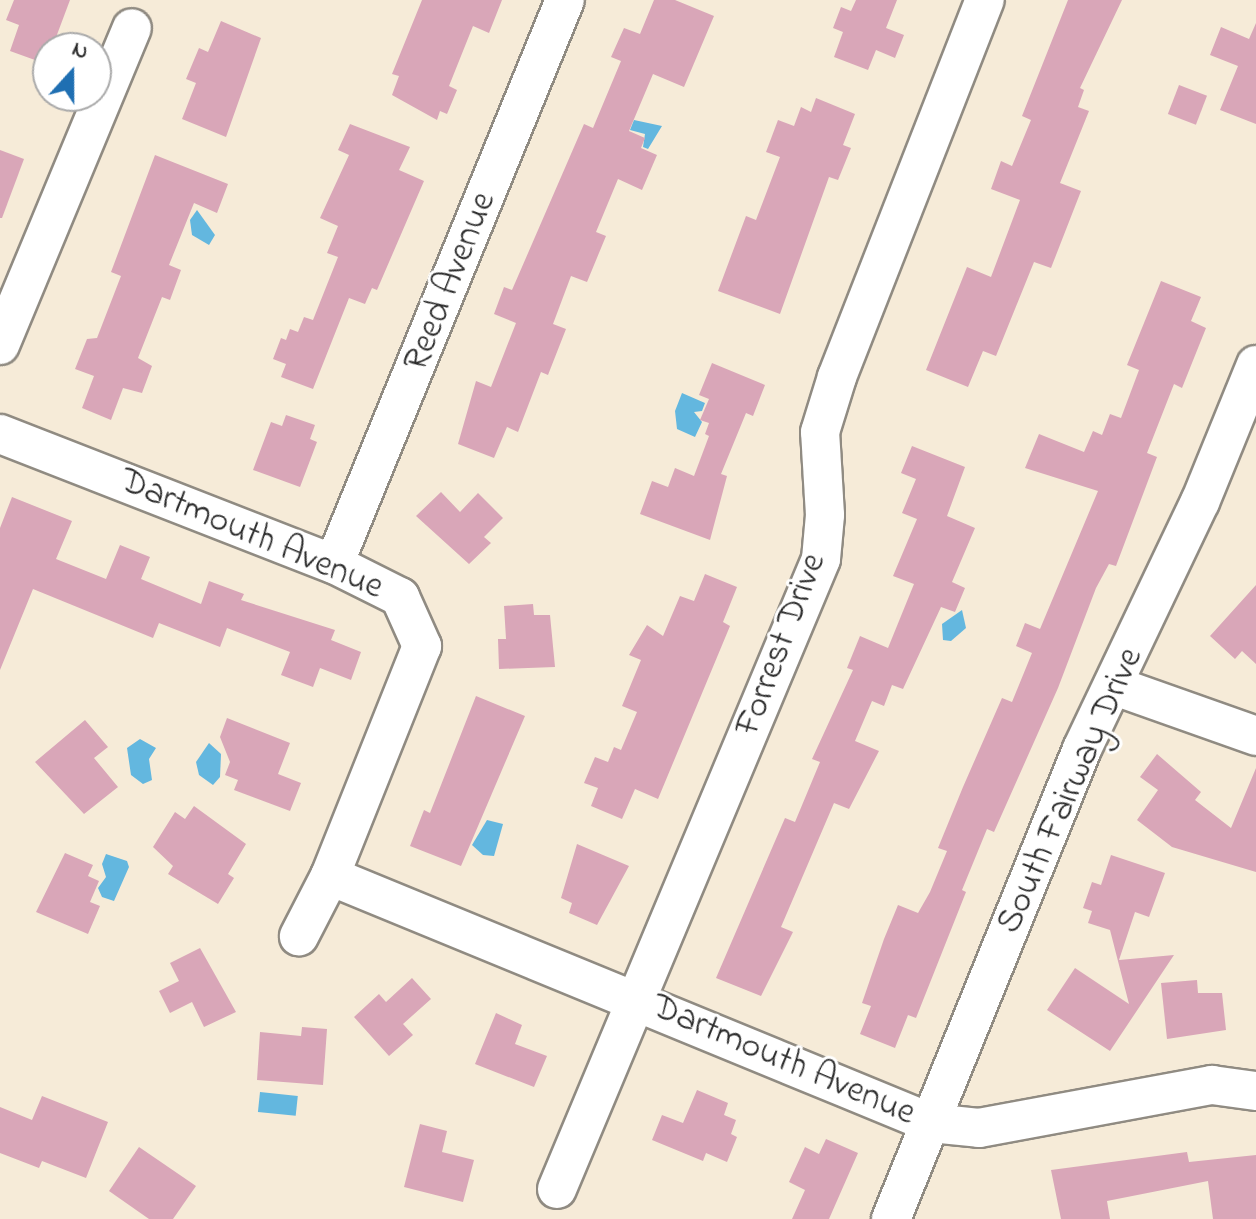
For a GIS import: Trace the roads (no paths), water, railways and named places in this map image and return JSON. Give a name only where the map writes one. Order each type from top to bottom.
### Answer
[{"type":"street","name":"Reed Avenue","points":[[334,564],[565,0]]},
{"type":"street","name":"Forrest Drive","points":[[557,1189],[821,559],[825,515],[820,432],[844,359],[985,0]]},
{"type":"street","points":[[0,345],[15,262],[132,28]]},
{"type":"street","name":"South Fairway Drive","points":[[891,1219],[1082,749],[1115,686],[1211,479],[1256,365]]},
{"type":"street","name":"Dartmouth Avenue","points":[[0,434],[334,564],[400,597],[422,646],[330,876],[299,936]]},
{"type":"street","points":[[1115,686],[1256,736]]},
{"type":"street","name":"Dartmouth Avenue","points":[[330,876],[931,1123],[979,1128],[1212,1085],[1256,1091]]},
{"type":"water","points":[[634,120],[662,126],[648,149],[643,147],[645,134],[630,130]]},
{"type":"water","points":[[197,210],[215,235],[209,245],[192,235],[190,220]]},
{"type":"water","points":[[682,393],[705,403],[702,411],[694,412],[702,422],[695,437],[677,429],[675,411]]},
{"type":"water","points":[[962,610],[966,628],[951,641],[943,640],[942,624]]},
{"type":"water","points":[[140,739],[156,748],[149,759],[152,780],[143,784],[131,775],[127,748]]},
{"type":"water","points":[[209,743],[221,754],[220,777],[213,785],[199,775],[196,762]]},
{"type":"water","points":[[487,820],[503,824],[494,856],[483,855],[472,845]]},
{"type":"water","points":[[106,854],[127,861],[129,867],[114,901],[102,897],[98,888],[106,877],[102,864]]},
{"type":"water","points":[[260,1092],[298,1096],[296,1116],[258,1112]]}]
